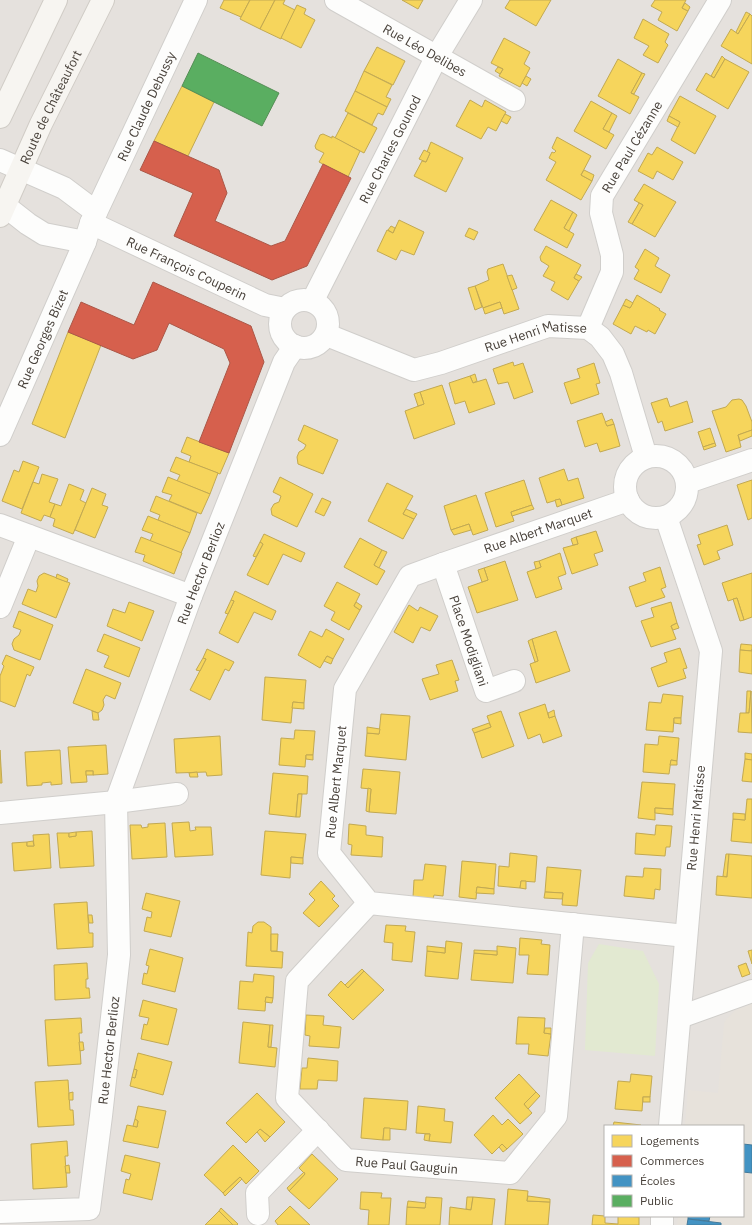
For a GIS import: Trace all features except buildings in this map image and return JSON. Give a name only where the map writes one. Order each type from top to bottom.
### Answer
[{"type":"main road","points":[[0,117],[56,0]]},
{"type":"main road","name":"Route de Châteaufort","points":[[2,208],[21,170],[41,124],[103,0]]},
{"type":"street","name":"Rue Claude Debussy","points":[[91,226],[196,0]]},
{"type":"street","name":"Rue Léo Delibes","points":[[336,0],[514,100]]},
{"type":"street","name":"Rue Charles Gounod","points":[[314,301],[314,298],[437,56],[471,0]]},
{"type":"street","name":"Rue Paul Cézanne","points":[[588,328],[612,272],[612,255],[602,213],[602,196],[720,0]]},
{"type":"street","points":[[0,160],[64,188],[91,226],[44,234],[2,208]]},
{"type":"street","name":"Rue François Couperin","points":[[91,226],[266,305],[285,309]]},
{"type":"street","name":"Rue Georges Bizet","points":[[0,435],[91,226]]},
{"type":"street","points":[[304,299],[314,301],[322,307],[328,315],[329,325],[327,335],[318,344],[307,348],[295,346],[286,340],[281,330],[280,319],[285,309],[293,302],[304,299]]},
{"type":"street","name":"Rue Henri Matisse","points":[[327,335],[414,370],[441,363],[548,326],[588,328],[600,337],[613,354],[622,374],[646,457]]},
{"type":"street","name":"Rue Hector Berlioz","points":[[0,1212],[89,1209],[102,1108],[118,955],[116,802],[192,596],[284,362],[295,346]]},
{"type":"street","points":[[659,455],[672,460],[682,469],[688,482],[687,493],[683,503],[676,512],[666,517],[654,519],[642,515],[633,509],[628,500],[625,487],[627,475],[635,464],[646,457],[659,455]]},
{"type":"street","points":[[688,482],[752,460]]},
{"type":"street","name":"Rue Albert Marquet","points":[[369,903],[329,853],[345,689],[410,576],[628,500]]},
{"type":"street","name":"Rue Henri Matisse","points":[[666,517],[711,651],[670,1125]]},
{"type":"street","points":[[0,525],[192,596]]},
{"type":"street","points":[[0,607],[29,536]]},
{"type":"street","name":"Place Modigliani","points":[[443,564],[486,691],[514,681]]},
{"type":"street","points":[[0,813],[116,802],[177,794]]},
{"type":"street","points":[[369,903],[686,936]]},
{"type":"street","name":"Rue Paul Gauguin","points":[[369,903],[297,981],[287,1098],[346,1160],[510,1173],[556,1116],[573,924]]},
{"type":"street","points":[[680,1018],[752,991]]},
{"type":"street","points":[[258,1214],[257,1193],[318,1130]]},
{"type":"shaded area","points":[[0,0],[752,0],[752,1225],[0,1225]]},
{"type":"shaded area","points":[[752,1004],[752,1225],[677,1225],[678,1217],[744,1217],[744,1125],[685,1125],[688,1090],[718,1093],[724,1023],[736,1010]]},
{"type":"green space","points":[[599,944],[643,951],[659,984],[655,1056],[585,1050],[588,963]]}]
